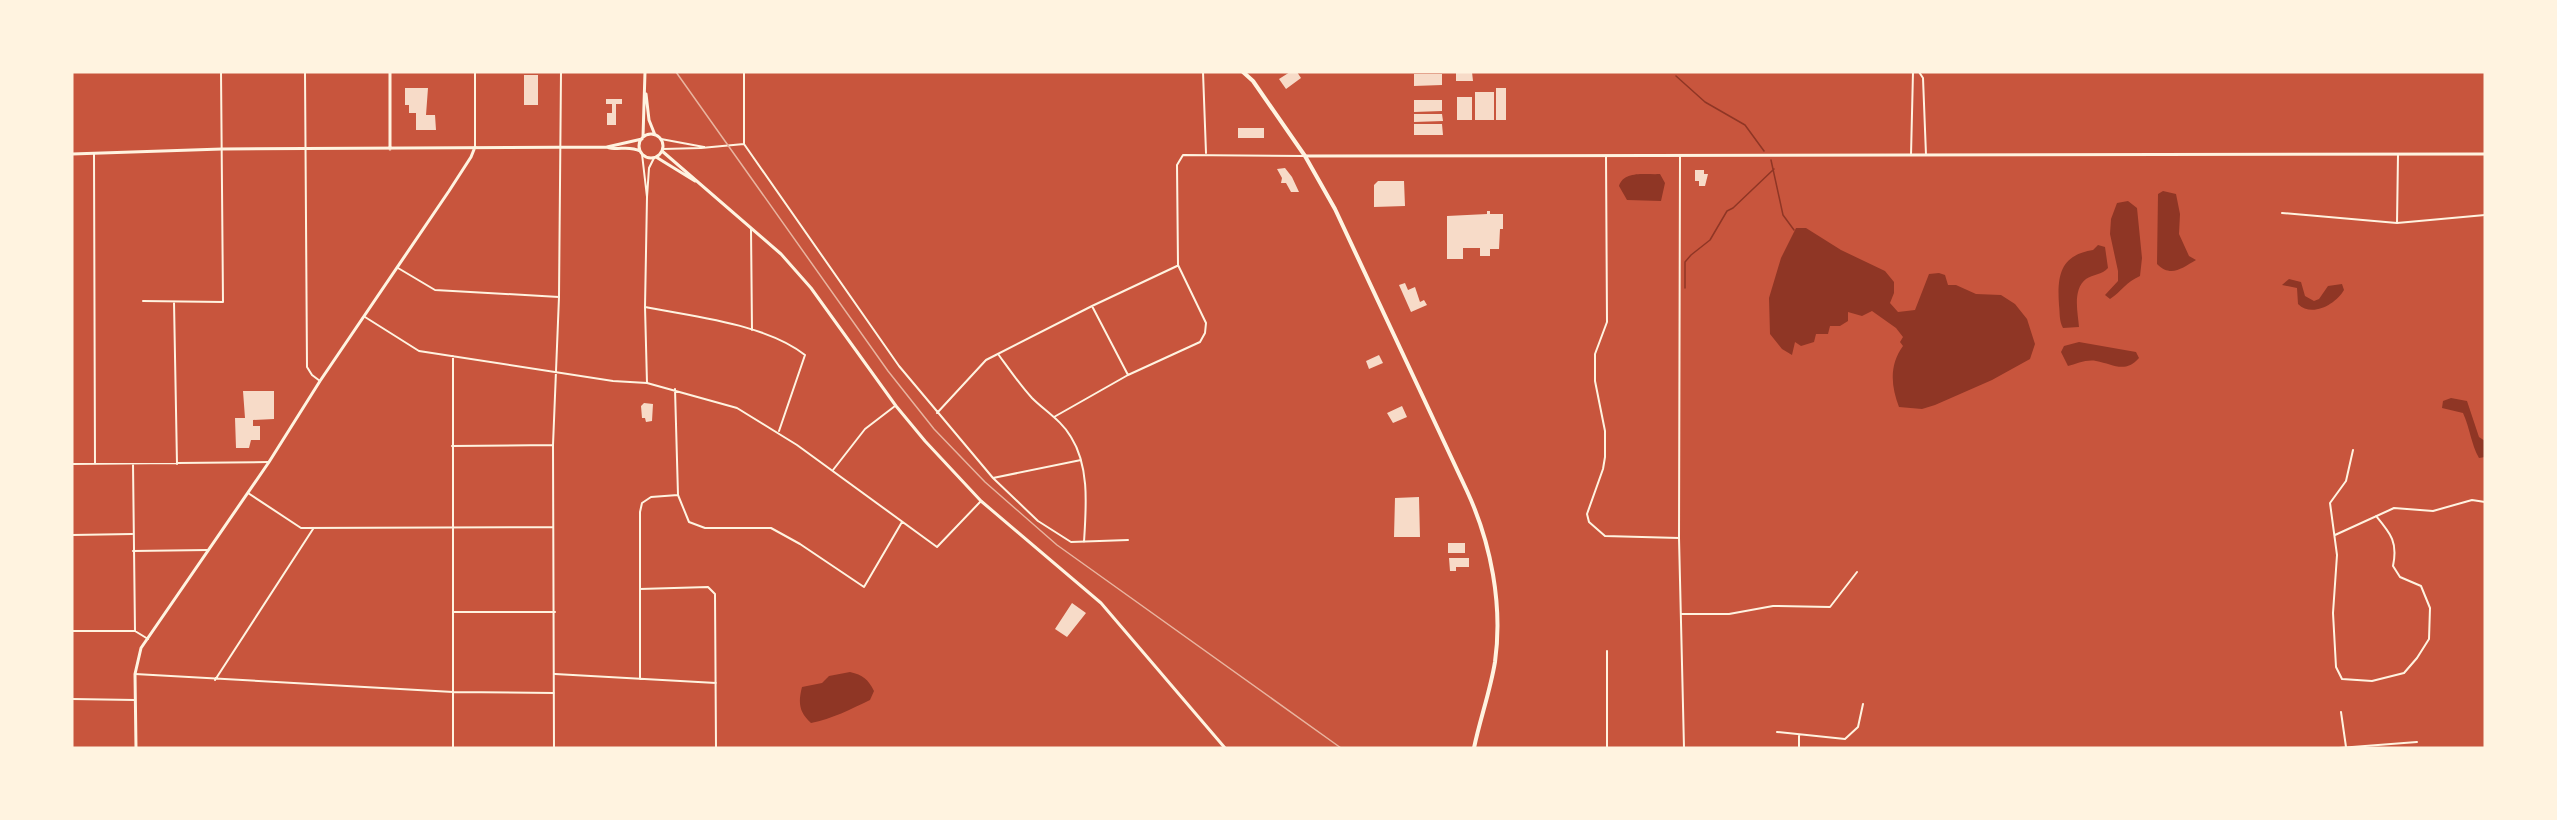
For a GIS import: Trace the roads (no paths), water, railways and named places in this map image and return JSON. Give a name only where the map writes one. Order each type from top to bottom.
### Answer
[{"type":"main road","points":[[1244,72],[1253,81],[1305,156],[1335,208],[1467,490],[1486,540],[1497,612],[1496,655],[1474,748]]},
{"type":"street","points":[[143,302],[223,302],[221,72]]},
{"type":"street","points":[[304,72],[308,367],[312,375],[320,381]]},
{"type":"street","points":[[390,72],[390,149]]},
{"type":"street","points":[[136,748],[135,674],[141,648],[269,462],[320,381],[471,157],[475,147],[475,72]]},
{"type":"street","points":[[554,748],[553,445],[559,297],[561,72]]},
{"type":"street","points":[[645,72],[649,120],[655,135],[661,139],[704,147]]},
{"type":"street","points":[[744,72],[744,144],[899,366],[937,413],[993,477],[1038,521],[1057,534],[1071,542],[1128,540]]},
{"type":"street","points":[[1203,72],[1206,154]]},
{"type":"street","points":[[1911,155],[1913,72]]},
{"type":"street","points":[[1919,72],[1923,78],[1926,155]]},
{"type":"street","points":[[646,94],[641,152],[647,197]]},
{"type":"street","points":[[72,154],[222,148],[607,147],[655,135]]},
{"type":"street","points":[[661,139],[663,150],[800,274],[896,406],[925,441],[981,501],[1101,603],[1225,748]]},
{"type":"street","points":[[647,383],[645,307],[649,168],[655,157],[663,150],[744,144]]},
{"type":"street","points":[[607,147],[610,149],[631,147],[655,157],[695,181]]},
{"type":"street","points":[[94,154],[95,464]]},
{"type":"street","points":[[2397,224],[2398,154]]},
{"type":"street","points":[[1054,417],[1128,375],[1200,342],[1205,333],[1206,323],[1178,265],[1177,165],[1183,155],[2485,154]]},
{"type":"street","points":[[1606,156],[1607,322],[1595,354],[1595,381],[1605,431],[1605,457],[1587,514],[1589,522],[1605,536],[1679,538]]},
{"type":"street","points":[[1680,156],[1679,538],[1684,748]]},
{"type":"street","points":[[2282,213],[2397,224],[2485,215]]},
{"type":"street","points":[[750,227],[752,330]]},
{"type":"street","points":[[937,413],[986,360],[1178,265]]},
{"type":"street","points":[[398,268],[435,290],[559,297]]},
{"type":"street","points":[[174,302],[177,464]]},
{"type":"street","points":[[1092,306],[1128,375]]},
{"type":"street","points":[[645,307],[752,330],[794,346],[805,355],[779,432]]},
{"type":"street","points":[[365,317],[418,351],[613,381],[647,383],[737,408],[779,432],[937,547],[981,501]]},
{"type":"street","points":[[998,354],[1034,400],[1054,417],[1071,437],[1081,460],[1085,493],[1084,542]]},
{"type":"street","points":[[453,356],[453,748]]},
{"type":"street","points":[[675,390],[678,495],[689,522],[705,528],[771,528],[800,544],[864,587],[902,522]]},
{"type":"street","points":[[833,470],[865,429],[896,406]]},
{"type":"street","points":[[452,446],[553,445]]},
{"type":"street","points":[[2353,450],[2346,482],[2330,503],[2337,555],[2333,612],[2336,667],[2342,679],[2372,681],[2404,673],[2429,639],[2430,609],[2421,586],[2400,577],[2393,566],[2396,551],[2391,534],[2376,516]]},
{"type":"street","points":[[993,477],[1081,460]]},
{"type":"street","points":[[72,464],[269,462]]},
{"type":"street","points":[[133,464],[135,631]]},
{"type":"street","points":[[248,493],[301,528],[553,526]]},
{"type":"street","points":[[640,679],[642,503],[651,497],[678,495]]},
{"type":"street","points":[[2335,535],[2394,508],[2433,511],[2472,500],[2485,502]]},
{"type":"street","points":[[215,680],[314,528]]},
{"type":"street","points":[[72,535],[133,534]]},
{"type":"street","points":[[133,551],[208,550]]},
{"type":"street","points":[[1682,614],[1729,614],[1773,606],[1830,607],[1857,572]]},
{"type":"street","points":[[640,589],[708,587],[715,594],[716,748]]},
{"type":"street","points":[[453,612],[555,612]]},
{"type":"street","points":[[72,631],[135,631],[148,639]]},
{"type":"street","points":[[1606,748],[1607,651]]},
{"type":"street","points":[[135,674],[453,692],[555,693]]},
{"type":"street","points":[[555,674],[716,683]]},
{"type":"street","points":[[72,699],[136,700]]},
{"type":"street","points":[[1777,732],[1845,738],[1858,727],[1863,704]]},
{"type":"street","points":[[2341,712],[2346,747]]},
{"type":"street","points":[[1798,735],[1799,748]]},
{"type":"street","points":[[2339,748],[2417,742]]},
{"type":"waterway","points":[[1676,76],[1705,102],[1745,125],[1764,151]]},
{"type":"waterway","points":[[1771,160],[1783,215],[1794,230]]},
{"type":"waterway","points":[[1685,288],[1685,262],[1710,240],[1727,211],[1774,169]]},
{"type":"railway","points":[[676,72],[888,371],[934,429],[985,482],[1057,545],[1341,748]]}]
